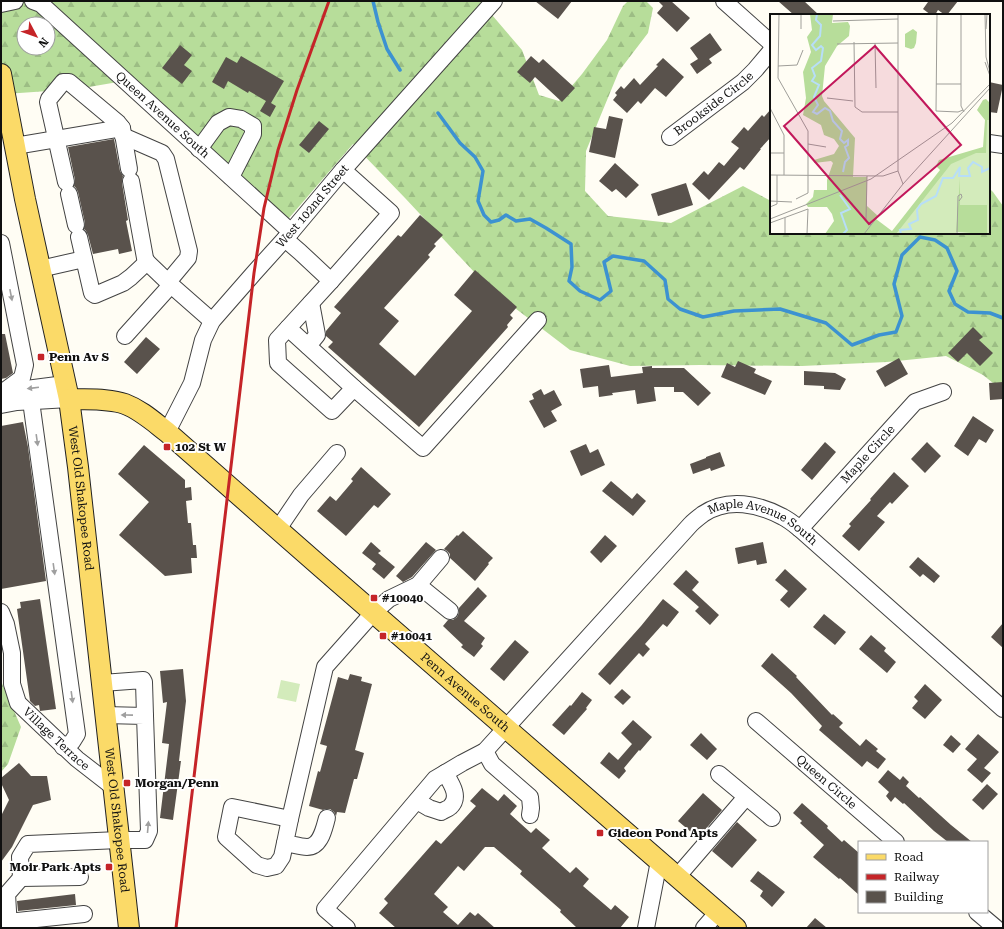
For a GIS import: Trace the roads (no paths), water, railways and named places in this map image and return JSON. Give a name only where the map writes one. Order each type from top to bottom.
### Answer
[{"type":"main road","name":"West Old Shakopee Road","points":[[1,74],[25,199],[67,392],[78,467],[129,928]]},
{"type":"main road","name":"Penn Avenue South","points":[[67,392],[125,404],[145,414],[736,928]]},
{"type":"street","points":[[1,4],[15,1]]},
{"type":"street","name":"Queen Avenue South","points":[[33,1],[41,4],[231,177],[288,236],[300,252],[331,281]]},
{"type":"street","name":"West 102nd Street","points":[[167,432],[192,383],[203,340],[212,321],[288,236],[343,170],[494,1]]},
{"type":"street","points":[[724,1],[770,42]]},
{"type":"street","name":"Brookside Circle","points":[[670,137],[742,82],[755,70],[770,52]]},
{"type":"street","points":[[147,262],[131,277],[123,282],[95,295],[92,293],[48,102],[63,82],[69,82],[118,123],[122,132],[145,258],[147,262],[212,321]]},
{"type":"street","points":[[199,149],[218,123],[229,117],[241,119],[253,126],[252,134],[231,177]]},
{"type":"street","points":[[15,146],[57,139],[122,132],[162,153],[166,159],[189,251],[188,258],[170,283],[125,336]]},
{"type":"street","points":[[990,142],[1003,145]]},
{"type":"street","points":[[343,170],[391,213],[277,340],[278,363],[332,411],[354,388]]},
{"type":"street","points":[[1,243],[25,365],[22,378],[2,396]]},
{"type":"street","points":[[40,268],[84,259]]},
{"type":"street","points":[[308,346],[317,335],[311,303]]},
{"type":"street","points":[[288,328],[423,448],[538,320]]},
{"type":"street","points":[[2,396],[67,392]]},
{"type":"street","points":[[2,396],[17,402],[31,401],[67,392]]},
{"type":"street","name":"Maple Circle","points":[[800,529],[915,402],[943,392]]},
{"type":"street","points":[[31,401],[77,734],[72,742],[63,747]]},
{"type":"street","points":[[278,529],[301,495],[337,453]]},
{"type":"street","name":"Maple Avenue South","points":[[485,751],[691,524],[704,513],[718,506],[735,503],[767,509],[783,517],[800,529],[1003,709]]},
{"type":"street","points":[[290,819],[232,807],[226,837],[257,866],[267,868],[276,866],[282,857],[286,843],[290,819],[325,667],[373,613],[389,600],[418,585],[441,558]]},
{"type":"street","points":[[418,585],[450,611]]},
{"type":"street","name":"Village Terrace","points":[[1,612],[6,624],[12,653],[12,684],[18,703],[63,747],[114,787]]},
{"type":"street","points":[[84,914],[9,925],[7,894],[21,878],[20,858],[28,844],[144,840],[149,832],[144,682],[143,680],[102,683]]},
{"type":"street","points":[[105,715],[145,716]]},
{"type":"street","name":"Queen Circle","points":[[756,721],[895,841]]},
{"type":"street","points":[[347,928],[325,909],[435,780],[445,773],[485,751],[492,764],[530,797],[530,815]]},
{"type":"street","points":[[417,801],[429,808],[441,812],[450,807],[455,800],[454,789],[445,773]]},
{"type":"street","points":[[719,774],[772,818]]},
{"type":"street","points":[[677,877],[746,797]]},
{"type":"street","points":[[286,843],[308,848],[317,844],[322,835],[327,818]]},
{"type":"street","points":[[646,928],[659,861]]},
{"type":"street","points":[[21,878],[80,876]]},
{"type":"street","points":[[704,928],[718,912]]},
{"type":"street","points":[[978,913],[996,928]]},
{"type":"waterway","points":[[373,1],[387,49],[400,70]]},
{"type":"waterway","points":[[438,113],[460,143],[475,157],[483,171],[478,201],[484,215],[491,222],[499,220],[506,215],[516,221],[530,219],[571,244],[572,267],[569,281],[580,291],[600,300],[611,291],[604,262],[613,256],[644,261],[665,280],[668,299],[680,309],[703,317],[734,311],[780,309],[826,323],[852,345],[879,335],[896,332],[902,316],[894,284],[902,255],[920,237],[935,240],[947,248],[957,271],[949,291],[955,304],[968,312],[990,313],[1003,318]]},
{"type":"railway","points":[[176,928],[254,273],[264,208],[278,150],[297,90],[329,1]]},
{"type":"place","name":"Penn Av S","points":[[41,357]]},
{"type":"place","name":"102 St W","points":[[167,447]]},
{"type":"place","name":"#10040","points":[[374,598]]},
{"type":"place","name":"#10041","points":[[383,636]]},
{"type":"place","name":"Morgan/Penn","points":[[127,783]]},
{"type":"place","name":"Gideon Pond Apts","points":[[600,833]]},
{"type":"place","name":"Moir Park Apts","points":[[109,867]]}]
